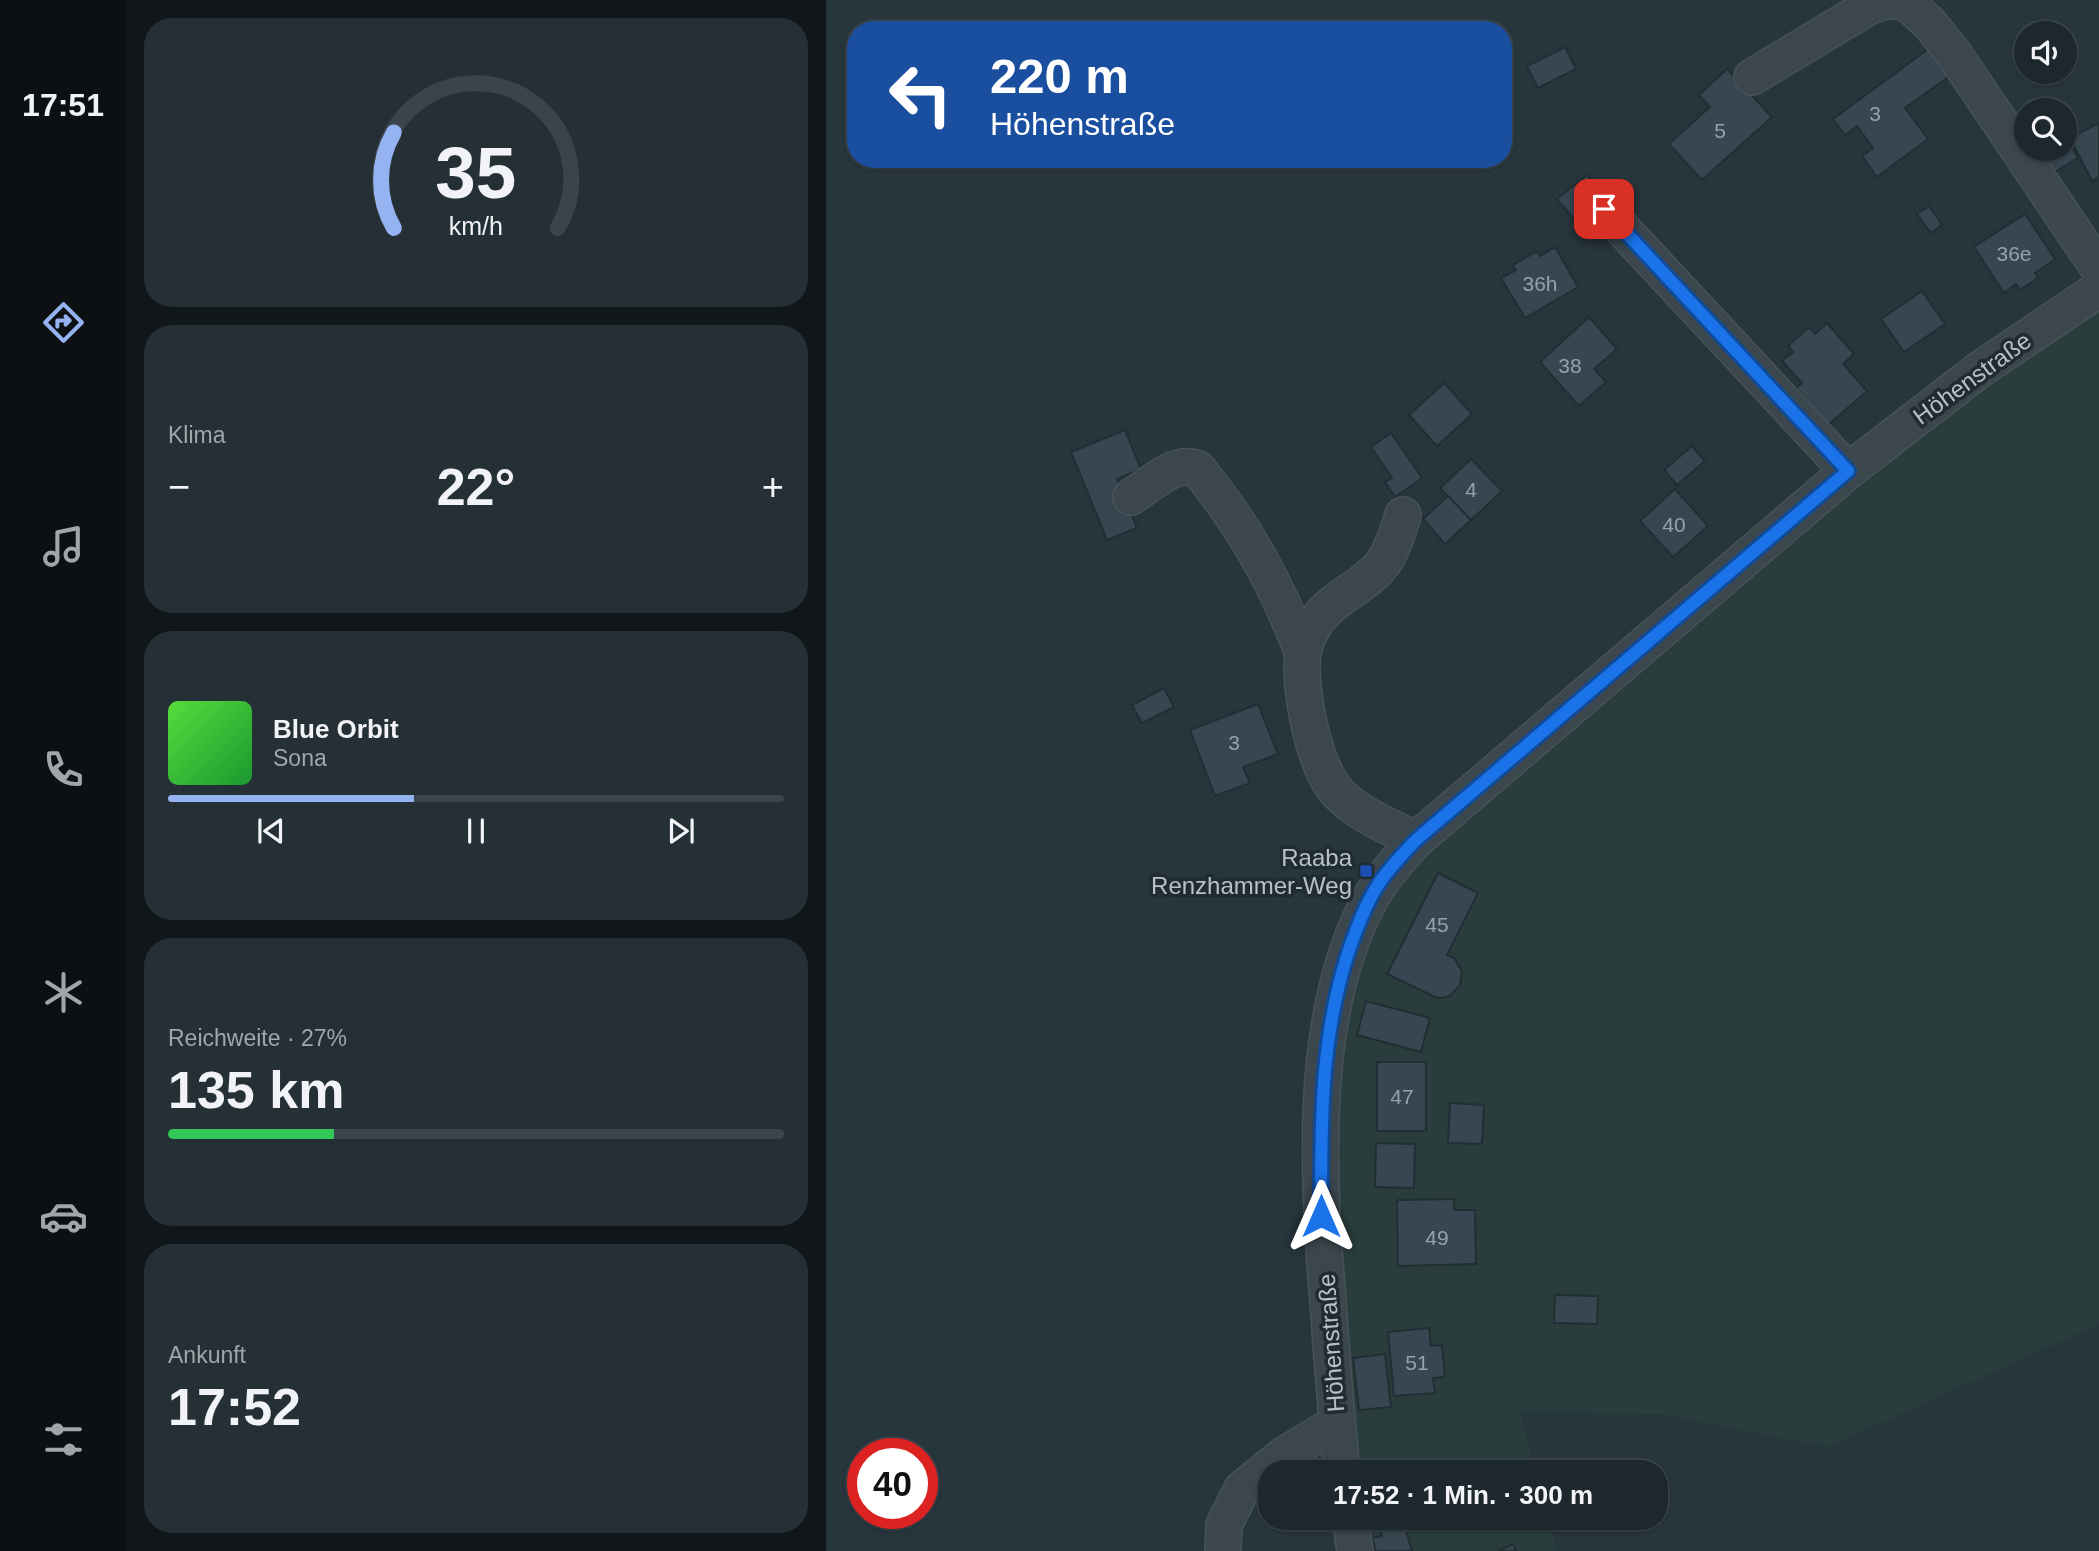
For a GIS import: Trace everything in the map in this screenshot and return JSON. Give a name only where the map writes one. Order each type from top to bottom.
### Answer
[{"type":"street","points":[[1752,77],[1870,6],[1890,0],[1907,3],[1930,24],[1954,54],[2099,270]]},
{"type":"street","points":[[1604,209],[1848,471]]},
{"type":"street","name":"Höhenstraße","points":[[1341,1460],[1321,1216],[1322,1084],[1326,1046],[1341,977],[1366,906],[1378,885],[1416,840],[1848,471],[1979,370],[2099,289]]},
{"type":"street","points":[[1131,497],[1182,466],[1198,469],[1241,527],[1272,578],[1303,653],[1308,720],[1325,776],[1351,805],[1416,840]]},
{"type":"street","points":[[1303,653],[1308,636],[1318,619],[1381,565],[1391,550],[1404,514]]},
{"type":"street","points":[[1223,1551],[1224,1525],[1242,1489],[1284,1455],[1337,1423]]},
{"type":"street","points":[[1352,1530],[1355,1551]]},
{"type":"green space","points":[[2099,305],[2099,1324],[1828,1447],[1660,1414],[1520,1413],[1532,1460],[1356,1460],[1335,1216],[1336,1085],[1354,981],[1379,912],[1406,872],[1857,482],[1988,381]]},
{"type":"green space","points":[[1366,1530],[1552,1530],[1558,1551],[1369,1551]]},
{"type":"building","points":[[1565,47],[1576,69],[1538,88],[1527,66]]},
{"type":"building","points":[[1931,47],[1951,75],[1905,108],[1928,139],[1877,177],[1862,156],[1873,148],[1857,126],[1845,135],[1833,119]]},
{"type":"building","points":[[1727,69],[1772,117],[1702,180],[1669,144],[1710,107],[1699,95]]},
{"type":"building","points":[[2099,123],[2099,177],[2092,181],[2077,152],[2077,134]]},
{"type":"building","points":[[2039,161],[2073,161],[2048,176]]},
{"type":"building","points":[[1587,175],[1609,200],[1579,225],[1557,199]]},
{"type":"building","points":[[1929,206],[1942,225],[1931,233],[1917,214]]},
{"type":"building","points":[[2025,214],[2055,259],[2035,273],[2038,278],[2020,290],[2016,284],[2004,293],[1974,247]]},
{"type":"building","points":[[1555,247],[1578,287],[1525,318],[1501,278],[1516,270],[1513,265],[1537,251],[1540,256]]},
{"type":"building","points":[[1922,291],[1945,324],[1904,352],[1881,319]]},
{"type":"building","points":[[1589,317],[1617,349],[1594,369],[1606,382],[1579,406],[1540,362]]},
{"type":"building","points":[[1827,323],[1854,354],[1843,364],[1867,391],[1828,425],[1796,388],[1802,383],[1782,361],[1793,352],[1788,346],[1809,327],[1815,334]]},
{"type":"building","points":[[1444,383],[1472,414],[1437,446],[1409,415]]},
{"type":"building","points":[[1125,430],[1141,469],[1117,479],[1137,528],[1107,540],[1071,452]]},
{"type":"building","points":[[1391,433],[1422,478],[1395,497],[1385,482],[1392,478],[1371,447]]},
{"type":"building","points":[[1692,446],[1705,461],[1677,485],[1664,470]]},
{"type":"building","points":[[1471,459],[1502,491],[1471,520],[1440,488]]},
{"type":"building","points":[[1675,489],[1708,526],[1673,557],[1640,521]]},
{"type":"building","points":[[1448,496],[1471,520],[1445,544],[1423,519]]},
{"type":"building","points":[[1164,688],[1174,707],[1142,723],[1132,705]]},
{"type":"building","points":[[1258,704],[1278,754],[1243,767],[1250,783],[1215,796],[1190,730]]},
{"type":"building","points":[[1438,873],[1478,893],[1447,955],[1454,958],[1462,971],[1460,985],[1450,996],[1442,998],[1387,974]]},
{"type":"building","points":[[1366,1001],[1430,1018],[1421,1052],[1357,1035]]},
{"type":"building","points":[[1377,1062],[1426,1062],[1426,1131],[1377,1131]]},
{"type":"building","points":[[1450,1103],[1484,1105],[1482,1144],[1448,1143]]},
{"type":"building","points":[[1376,1143],[1415,1144],[1414,1188],[1375,1187]]},
{"type":"building","points":[[1454,1199],[1454,1210],[1475,1210],[1476,1264],[1398,1266],[1397,1200]]},
{"type":"building","points":[[1555,1295],[1598,1296],[1597,1324],[1554,1323]]},
{"type":"building","points":[[1429,1328],[1431,1346],[1442,1345],[1445,1377],[1433,1378],[1435,1393],[1394,1396],[1388,1332]]},
{"type":"building","points":[[1385,1354],[1391,1407],[1359,1410],[1353,1358]]},
{"type":"building","points":[[1380,1530],[1406,1530],[1412,1551],[1376,1551],[1372,1538],[1382,1536]]},
{"type":"building","points":[[1513,1544],[1516,1551],[1498,1551]]},
{"type":"place","name":"Raaba Renzhammer-Weg","points":[[1366,871]]},
{"type":"route","points":[[1321,1216],[1322,1084],[1326,1046],[1331,1017],[1352,941],[1378,885],[1416,840],[1581,702],[1848,471],[1604,209]]}]
